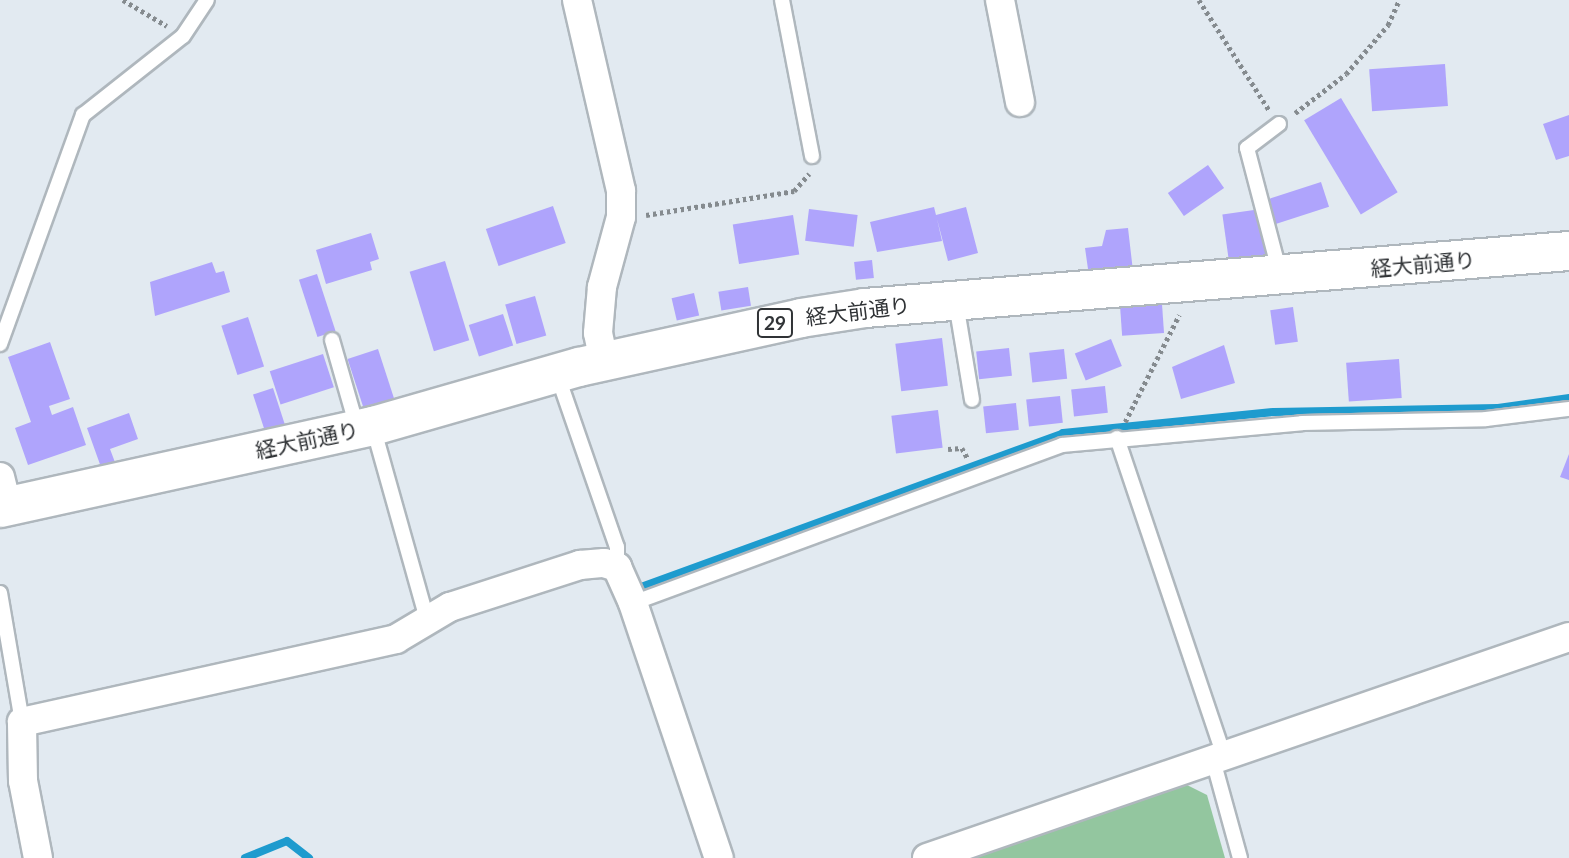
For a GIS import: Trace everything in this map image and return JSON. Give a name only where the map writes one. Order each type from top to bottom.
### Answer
[{"type":"main road","name":"経大前通り","points":[[2,497],[365,427],[604,361],[801,318],[956,301],[1569,251]]},
{"type":"street","points":[[577,0],[617,159],[621,217],[602,287],[598,333],[604,361]]},
{"type":"street","points":[[1000,0],[1020,102]]},
{"type":"street","points":[[38,858],[23,781],[22,722],[396,639],[427,619],[580,565],[617,566],[633,603],[719,858]]},
{"type":"street","points":[[927,858],[1569,637]]},
{"type":"lane","points":[[0,344],[83,115],[183,36],[207,0]]},
{"type":"lane","points":[[782,0],[812,156]]},
{"type":"lane","points":[[1279,124],[1247,148],[1280,276]]},
{"type":"lane","points":[[956,301],[972,400]]},
{"type":"lane","points":[[332,340],[365,427],[427,619]]},
{"type":"lane","points":[[557,373],[617,547],[617,566]]},
{"type":"lane","points":[[633,603],[1022,457],[1118,438],[1302,423],[1486,419],[1569,409]]},
{"type":"lane","points":[[1118,438],[1218,758],[1240,858]]},
{"type":"lane","points":[[0,593],[22,722]]},
{"type":"path","points":[[123,0],[183,36]]},
{"type":"path","points":[[1199,0],[1279,124],[1346,74],[1388,25],[1399,0]]},
{"type":"path","points":[[621,217],[703,210],[794,191],[810,173],[812,156]]},
{"type":"path","points":[[1125,416],[1165,352],[1181,301]]},
{"type":"path","points":[[948,449],[962,448],[968,458]]},
{"type":"green space","points":[[1183,783],[1207,795],[1225,858],[962,858]]},
{"type":"building","points":[[1445,64],[1448,106],[1372,111],[1369,69]]},
{"type":"building","points":[[1341,98],[1398,192],[1361,214],[1304,120]]},
{"type":"building","points":[[1569,115],[1569,156],[1556,160],[1543,124]]},
{"type":"building","points":[[1208,165],[1224,188],[1184,216],[1168,193]]},
{"type":"building","points":[[1321,182],[1329,207],[1276,224],[1268,199]]},
{"type":"building","points":[[553,206],[566,243],[499,266],[486,229]]},
{"type":"building","points":[[934,207],[936,215],[966,207],[978,253],[948,261],[937,219],[942,241],[877,252],[870,222]]},
{"type":"building","points":[[809,209],[858,215],[854,247],[805,241]]},
{"type":"building","points":[[1261,209],[1268,260],[1230,266],[1222,214]]},
{"type":"building","points":[[793,215],[799,255],[739,264],[733,225]]},
{"type":"building","points":[[1128,228],[1133,271],[1089,276],[1085,248],[1102,246],[1106,230]]},
{"type":"building","points":[[371,233],[379,259],[370,262],[372,270],[326,284],[316,250]]},
{"type":"building","points":[[872,260],[874,278],[856,280],[854,262]]},
{"type":"building","points":[[445,261],[469,340],[434,351],[410,272]]},
{"type":"building","points":[[212,262],[216,273],[224,271],[230,292],[155,316],[150,282]]},
{"type":"building","points":[[317,274],[336,331],[317,337],[299,280]]},
{"type":"building","points":[[748,287],[751,306],[721,310],[718,292]]},
{"type":"building","points":[[694,293],[699,315],[677,321],[672,298]]},
{"type":"building","points":[[535,296],[546,335],[517,344],[505,305]]},
{"type":"building","points":[[1162,304],[1164,333],[1122,336],[1120,307]]},
{"type":"building","points":[[1293,307],[1298,342],[1275,345],[1270,310]]},
{"type":"building","points":[[503,314],[513,345],[479,357],[469,325]]},
{"type":"building","points":[[248,317],[264,366],[237,375],[221,326]]},
{"type":"building","points":[[942,338],[948,386],[901,391],[895,344]]},
{"type":"building","points":[[1111,339],[1122,366],[1086,380],[1075,354]]},
{"type":"building","points":[[50,342],[70,399],[49,406],[52,415],[73,407],[86,445],[28,465],[15,428],[31,422],[8,357]]},
{"type":"building","points":[[1224,345],[1235,383],[1181,399],[1172,367]]},
{"type":"building","points":[[1009,348],[1012,376],[979,379],[976,351]]},
{"type":"building","points":[[378,349],[394,398],[364,408],[348,359]]},
{"type":"building","points":[[1064,349],[1067,379],[1032,382],[1029,353]]},
{"type":"building","points":[[323,354],[334,387],[281,405],[270,371]]},
{"type":"building","points":[[1399,359],[1402,398],[1349,402],[1346,363]]},
{"type":"building","points":[[1105,386],[1108,413],[1074,416],[1071,390]]},
{"type":"building","points":[[273,388],[286,427],[266,433],[253,394]]},
{"type":"building","points":[[1060,396],[1063,423],[1029,426],[1026,400]]},
{"type":"building","points":[[1016,403],[1019,430],[986,433],[983,406]]},
{"type":"building","points":[[938,410],[943,448],[896,453],[891,416]]},
{"type":"building","points":[[129,413],[138,439],[110,449],[116,465],[102,470],[87,428]]},
{"type":"building","points":[[1569,454],[1569,480],[1560,477]]},
{"type":"waterway","points":[[641,587],[1063,433],[1274,412],[1498,408],[1569,398]]},
{"type":"waterway","points":[[245,858],[287,841],[309,858]]}]
